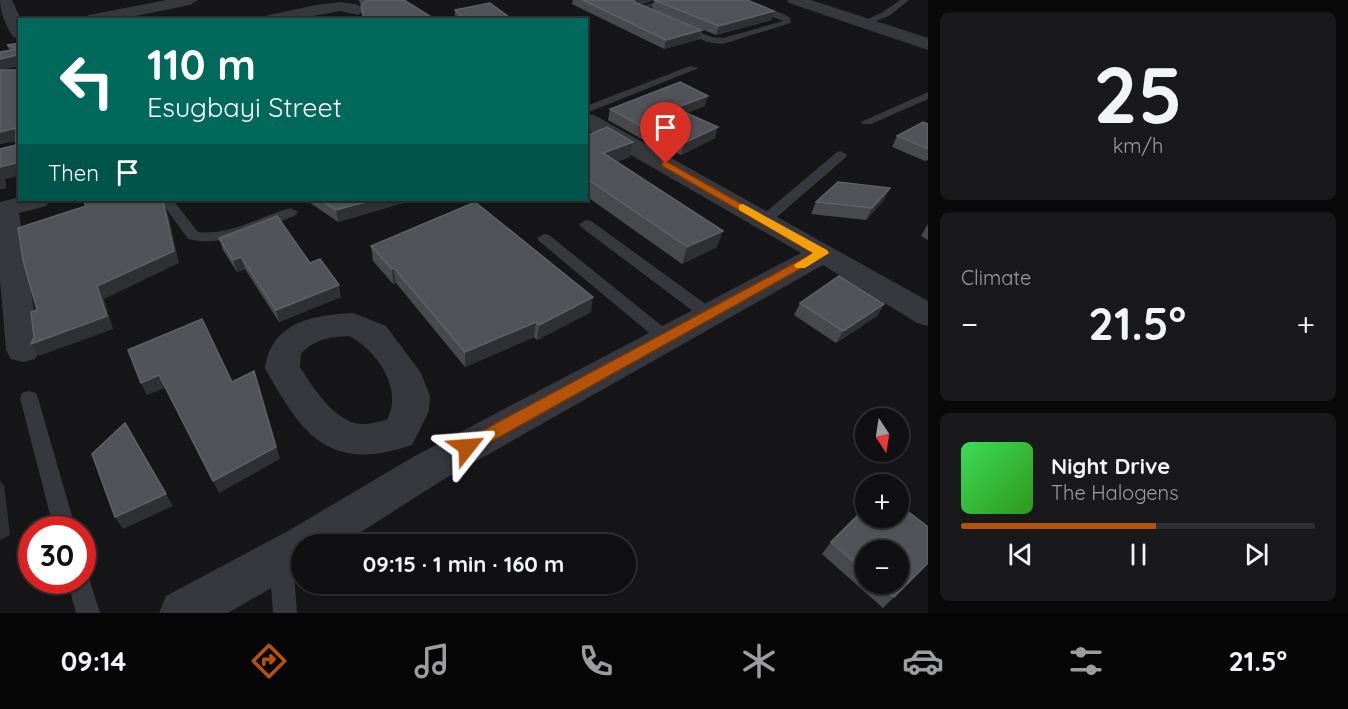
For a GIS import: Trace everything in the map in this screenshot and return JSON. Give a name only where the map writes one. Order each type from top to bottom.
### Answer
[{"type":"street","points":[[4,0],[18,31]]},
{"type":"street","points":[[105,0],[113,15]]},
{"type":"street","points":[[807,1],[863,23],[928,44]]},
{"type":"street","points":[[279,18],[340,4],[352,5],[358,10]]},
{"type":"street","points":[[99,18],[187,5]]},
{"type":"street","points":[[0,36],[18,33]]},
{"type":"street","points":[[588,121],[823,253],[928,315]]},
{"type":"street","points":[[23,350],[9,225],[2,210],[34,201]]},
{"type":"street","points":[[322,534],[427,469],[823,253]]},
{"type":"street","points":[[399,434],[427,469]]},
{"type":"street","points":[[183,613],[291,553]]},
{"type":"lane","points":[[658,18],[637,9],[672,0]]},
{"type":"lane","points":[[668,22],[710,40],[723,41],[788,23],[781,16],[734,0]]},
{"type":"lane","points":[[863,23],[885,14],[904,0]]},
{"type":"lane","points":[[588,109],[694,68]]},
{"type":"lane","points":[[867,122],[928,95]]},
{"type":"lane","points":[[765,220],[841,155]]},
{"type":"lane","points":[[166,201],[193,236],[207,239],[220,238],[291,212]]},
{"type":"lane","points":[[586,224],[708,314]]},
{"type":"lane","points":[[544,238],[666,338]]},
{"type":"lane","points":[[29,398],[61,516]]},
{"type":"lane","points":[[285,613],[291,579]]},
{"type":"lane","points":[[83,594],[88,613]]},
{"type":"building","points":[[367,0],[404,0],[433,18],[364,18],[361,6]]},
{"type":"building","points":[[583,0],[634,0],[634,2],[702,30],[666,40]]},
{"type":"building","points":[[654,0],[747,0],[774,11],[719,26]]},
{"type":"building","points":[[490,3],[510,18],[464,18],[455,10]]},
{"type":"building","points":[[18,43],[18,49],[7,45]]},
{"type":"building","points":[[18,49],[18,162],[0,167],[0,149],[16,145],[16,128],[0,132],[0,70],[17,70],[17,55],[0,59],[0,52]]},
{"type":"building","points":[[680,82],[708,96],[675,108],[718,127],[684,143],[664,134],[659,136],[610,109]]},
{"type":"building","points":[[923,122],[928,124],[928,149],[897,136]]},
{"type":"building","points":[[607,127],[633,142],[603,153],[723,231],[687,247],[588,179],[588,135]]},
{"type":"building","points":[[838,182],[890,188],[872,208],[816,202]]},
{"type":"building","points":[[84,201],[161,201],[164,205],[174,251],[97,286],[107,316],[31,344],[34,337],[31,312],[37,310],[23,260],[18,228],[86,206]]},
{"type":"building","points":[[322,201],[369,201],[336,210]]},
{"type":"building","points":[[475,202],[593,297],[539,325],[536,322],[465,352],[394,268],[392,269],[371,246]]},
{"type":"building","points":[[277,216],[310,263],[320,259],[339,285],[276,310],[241,257],[233,260],[219,238]]},
{"type":"building","points":[[839,276],[884,304],[843,331],[800,303]]},
{"type":"building","points":[[202,319],[232,382],[254,371],[276,447],[213,481],[159,375],[141,383],[128,350]]},
{"type":"building","points":[[125,423],[166,494],[115,517],[92,454]]},
{"type":"building","points":[[909,512],[928,527],[928,563],[909,582],[909,540],[855,540],[855,563],[831,542],[855,518],[855,528],[909,528]]},
{"type":"slow traffic","points":[[743,208],[823,253],[800,265]]},
{"type":"route","points":[[467,447],[823,253],[666,164]]}]
